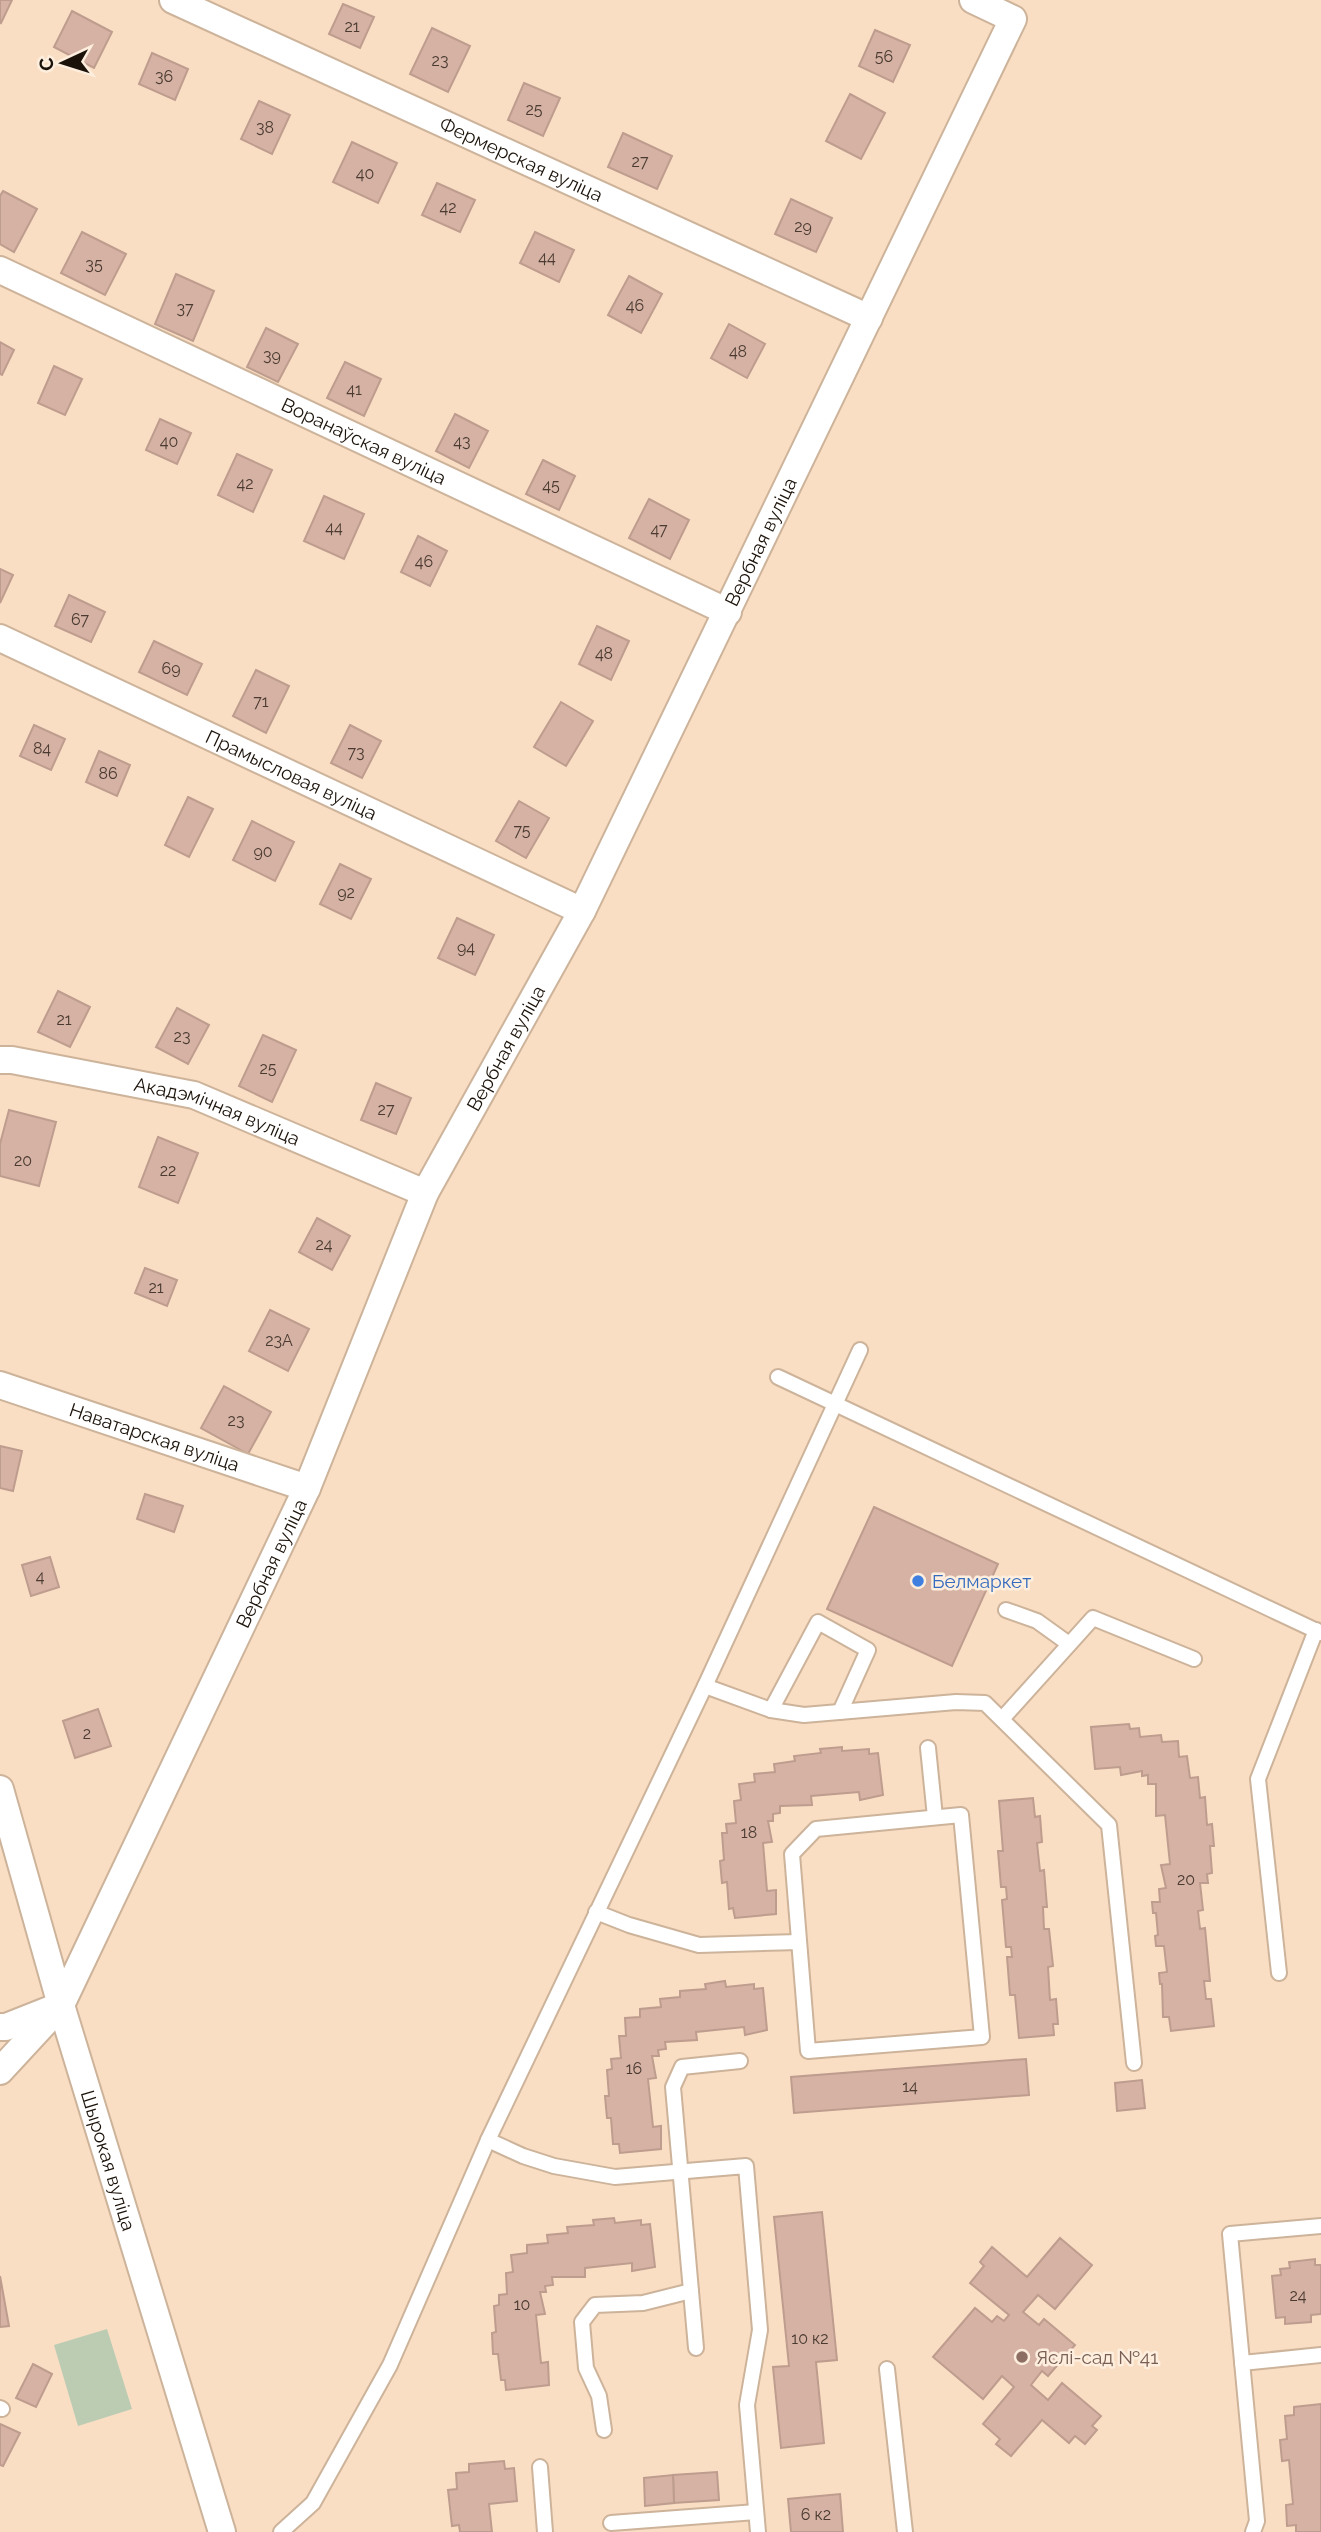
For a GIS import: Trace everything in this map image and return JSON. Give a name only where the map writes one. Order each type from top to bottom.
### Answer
[{"type":"street","name":"Фермерская вуліца","points":[[173,0],[869,318]]},
{"type":"street","name":"Вербная вуліца","points":[[0,2071],[61,2004],[307,1488],[425,1193],[582,911],[1013,19],[973,0]]},
{"type":"street","name":"Воранаўская вуліца","points":[[0,270],[728,612]]},
{"type":"street","name":"Прамысловая вуліца","points":[[0,638],[582,911]]},
{"type":"street","name":"Акадэмічная вуліца","points":[[0,1060],[194,1095],[425,1193]]},
{"type":"street","name":"Наватарская вуліца","points":[[0,1385],[307,1488]]},
{"type":"street","name":"Шырокая вуліца","points":[[0,1788],[61,2004],[222,2532]]},
{"type":"street","points":[[0,2027],[6,2027],[61,2004]]},
{"type":"lane","points":[[281,2532],[313,2503],[390,2365],[488,2140],[705,1686],[860,1350]]},
{"type":"lane","points":[[778,1377],[1319,1631],[1258,1779],[1279,1972]]},
{"type":"lane","points":[[1006,1610],[1037,1621],[1069,1644]]},
{"type":"lane","points":[[1002,1719],[1093,1618],[1194,1659]]},
{"type":"lane","points":[[771,1710],[818,1622],[867,1650],[840,1712]]},
{"type":"lane","points":[[705,1686],[771,1710],[804,1714],[956,1702],[985,1703],[1109,1825],[1134,2063]]},
{"type":"lane","points":[[928,1748],[935,1817]]},
{"type":"lane","points":[[961,1815],[982,2037],[808,2051],[792,1854],[816,1829],[935,1817],[961,1815]]},
{"type":"lane","points":[[596,1912],[629,1925],[699,1945],[799,1942]]},
{"type":"lane","points":[[696,2348],[673,2087],[682,2067],[740,2061]]},
{"type":"lane","points":[[488,2140],[554,2166],[615,2177],[746,2166],[760,2330],[747,2405],[758,2532]]},
{"type":"lane","points":[[1253,2532],[1257,2521],[1230,2234],[1321,2226]]},
{"type":"lane","points":[[604,2430],[599,2396],[586,2368],[582,2322],[595,2305],[643,2302],[691,2291]]},
{"type":"lane","points":[[1242,2363],[1321,2355]]},
{"type":"lane","points":[[887,2369],[905,2532]]},
{"type":"lane","points":[[540,2467],[545,2532]]},
{"type":"lane","points":[[611,2523],[756,2512]]},
{"type":"green space","points":[[107,2329],[132,2409],[78,2426],[54,2345]]},
{"type":"building","points":[[0,0],[12,0],[1,23],[0,22]]},
{"type":"building","points":[[343,4],[374,17],[360,48],[329,34]]},
{"type":"building","points":[[72,11],[112,32],[94,68],[54,47]]},
{"type":"building","points":[[432,28],[470,46],[448,92],[410,74]]},
{"type":"building","points":[[875,30],[910,45],[893,82],[859,66]]},
{"type":"building","points":[[152,53],[188,69],[175,100],[139,84]]},
{"type":"building","points":[[524,83],[560,98],[543,136],[508,120]]},
{"type":"building","points":[[850,94],[885,113],[861,159],[826,141]]},
{"type":"building","points":[[259,101],[290,115],[272,154],[241,139]]},
{"type":"building","points":[[623,133],[672,156],[657,189],[608,167]]},
{"type":"building","points":[[352,142],[397,163],[378,203],[333,182]]},
{"type":"building","points":[[437,183],[475,200],[460,232],[422,215]]},
{"type":"building","points":[[3,191],[37,209],[14,252],[0,244],[0,196]]},
{"type":"building","points":[[791,199],[832,218],[816,252],[775,234]]},
{"type":"building","points":[[82,232],[126,254],[105,295],[61,273]]},
{"type":"building","points":[[535,232],[574,250],[559,282],[520,263]]},
{"type":"building","points":[[176,274],[214,291],[193,341],[155,324]]},
{"type":"building","points":[[629,276],[662,294],[641,333],[608,315]]},
{"type":"building","points":[[729,324],[765,344],[747,378],[711,358]]},
{"type":"building","points":[[266,328],[298,344],[278,382],[247,367]]},
{"type":"building","points":[[0,342],[14,350],[2,375],[0,374]]},
{"type":"building","points":[[345,362],[381,379],[364,416],[327,398]]},
{"type":"building","points":[[54,366],[82,379],[65,415],[38,403]]},
{"type":"building","points":[[455,414],[488,431],[469,468],[436,451]]},
{"type":"building","points":[[160,419],[191,433],[177,464],[146,450]]},
{"type":"building","points":[[237,454],[272,470],[253,512],[218,495]]},
{"type":"building","points":[[543,460],[575,476],[559,510],[526,494]]},
{"type":"building","points":[[324,496],[364,514],[344,559],[304,541]]},
{"type":"building","points":[[649,499],[689,520],[670,559],[629,538]]},
{"type":"building","points":[[418,536],[447,551],[430,586],[401,572]]},
{"type":"building","points":[[0,569],[13,575],[0,603]]},
{"type":"building","points":[[69,595],[105,612],[91,642],[55,626]]},
{"type":"building","points":[[597,626],[629,641],[611,680],[579,664]]},
{"type":"building","points":[[154,641],[202,664],[187,695],[139,672]]},
{"type":"building","points":[[256,670],[289,686],[266,733],[233,716]]},
{"type":"building","points":[[561,702],[593,721],[566,766],[534,747]]},
{"type":"building","points":[[34,725],[65,739],[51,770],[20,756]]},
{"type":"building","points":[[350,725],[381,741],[362,778],[331,763]]},
{"type":"building","points":[[99,751],[130,765],[117,796],[86,782]]},
{"type":"building","points":[[188,797],[213,809],[189,857],[165,845]]},
{"type":"building","points":[[519,801],[549,818],[526,858],[496,841]]},
{"type":"building","points":[[252,821],[294,842],[275,881],[233,860]]},
{"type":"building","points":[[340,864],[371,879],[351,919],[320,904]]},
{"type":"building","points":[[457,918],[494,935],[475,975],[438,958]]},
{"type":"building","points":[[58,991],[90,1007],[70,1047],[38,1032]]},
{"type":"building","points":[[177,1008],[209,1025],[188,1064],[156,1047]]},
{"type":"building","points":[[263,1035],[296,1050],[272,1102],[239,1086]]},
{"type":"building","points":[[376,1083],[411,1098],[396,1134],[361,1120]]},
{"type":"building","points":[[9,1110],[56,1122],[39,1186],[0,1176],[0,1144]]},
{"type":"building","points":[[158,1137],[198,1153],[178,1203],[139,1187]]},
{"type":"building","points":[[317,1218],[350,1236],[332,1270],[299,1252]]},
{"type":"building","points":[[145,1268],[177,1280],[167,1306],[135,1293]]},
{"type":"building","points":[[270,1310],[309,1329],[288,1371],[249,1351]]},
{"type":"building","points":[[224,1386],[271,1412],[248,1454],[201,1428]]},
{"type":"building","points":[[0,1446],[22,1451],[13,1491],[0,1488]]},
{"type":"building","points":[[145,1494],[183,1506],[174,1532],[137,1519]]},
{"type":"building","points":[[874,1507],[998,1564],[952,1666],[827,1609]]},
{"type":"building","points":[[50,1557],[59,1587],[31,1596],[22,1565]]},
{"type":"building","points":[[98,1709],[111,1746],[75,1758],[63,1721]]},
{"type":"building","points":[[1129,1724],[1130,1729],[1139,1728],[1140,1737],[1161,1735],[1162,1742],[1178,1741],[1179,1757],[1187,1756],[1190,1778],[1198,1777],[1200,1798],[1205,1797],[1207,1825],[1212,1824],[1214,1846],[1210,1846],[1212,1873],[1207,1874],[1208,1883],[1200,1883],[1203,1910],[1198,1911],[1200,1929],[1205,1928],[1210,1981],[1204,1981],[1206,1999],[1211,1999],[1214,2026],[1171,2031],[1169,2017],[1163,2017],[1159,1973],[1167,1972],[1164,1946],[1156,1946],[1156,1913],[1153,1913],[1152,1902],[1160,1902],[1159,1889],[1166,1888],[1161,1865],[1170,1864],[1165,1815],[1156,1816],[1156,1784],[1148,1784],[1148,1775],[1142,1776],[1142,1771],[1121,1775],[1120,1767],[1095,1769],[1091,1727]]},
{"type":"building","points":[[842,1747],[842,1751],[869,1749],[869,1754],[878,1753],[883,1795],[860,1800],[859,1792],[811,1796],[812,1805],[780,1806],[780,1813],[773,1814],[773,1821],[768,1821],[772,1842],[763,1843],[767,1891],[776,1890],[776,1914],[735,1918],[733,1908],[729,1909],[727,1882],[722,1883],[720,1861],[724,1860],[722,1833],[727,1833],[726,1824],[736,1823],[734,1801],[741,1800],[739,1784],[755,1782],[754,1774],[775,1772],[774,1764],[795,1761],[794,1756]]},
{"type":"building","points":[[1033,1798],[1035,1817],[1040,1816],[1042,1842],[1037,1843],[1040,1871],[1044,1870],[1047,1907],[1043,1907],[1044,1929],[1049,1929],[1053,1966],[1048,1967],[1050,2000],[1056,1999],[1058,2024],[1053,2024],[1054,2035],[1019,2038],[1015,1995],[1010,1995],[1007,1957],[1012,1957],[1011,1947],[1006,1947],[1002,1900],[1007,1899],[1006,1887],[1001,1887],[998,1851],[1003,1851],[999,1801]]},
{"type":"building","points":[[725,1981],[726,1987],[754,1984],[754,1989],[763,1988],[767,2030],[745,2035],[744,2027],[696,2032],[697,2040],[665,2042],[666,2049],[658,2050],[659,2056],[652,2056],[656,2078],[648,2079],[653,2127],[661,2126],[661,2149],[620,2153],[619,2144],[613,2144],[611,2118],[607,2118],[605,2096],[609,2096],[607,2070],[612,2069],[611,2059],[621,2058],[619,2036],[626,2036],[625,2018],[640,2017],[640,2009],[661,2007],[660,1999],[680,1997],[680,1991],[706,1989],[705,1984]]},
{"type":"building","points":[[1026,2059],[1029,2095],[794,2113],[791,2077]]},
{"type":"building","points":[[1142,2080],[1145,2108],[1117,2111],[1115,2083]]},
{"type":"building","points":[[822,2212],[837,2360],[816,2362],[824,2443],[781,2448],[773,2367],[789,2366],[774,2217]]},
{"type":"building","points":[[614,2218],[615,2223],[641,2220],[641,2225],[650,2224],[655,2267],[632,2271],[632,2263],[585,2268],[585,2277],[552,2277],[553,2285],[545,2286],[546,2292],[540,2292],[545,2314],[536,2315],[541,2363],[548,2362],[549,2385],[506,2390],[505,2380],[501,2380],[498,2354],[493,2354],[492,2333],[496,2332],[494,2306],[499,2305],[499,2295],[507,2294],[506,2273],[513,2272],[511,2255],[527,2253],[527,2245],[548,2243],[547,2235],[568,2233],[567,2227],[594,2225],[593,2220]]},
{"type":"building","points":[[1060,2238],[1092,2265],[1055,2309],[1038,2295],[1023,2312],[1039,2325],[1044,2319],[1075,2345],[1048,2376],[1042,2371],[1031,2385],[1048,2400],[1062,2383],[1101,2416],[1092,2426],[1097,2430],[1085,2444],[1075,2436],[1069,2443],[1042,2420],[1011,2456],[996,2444],[1000,2439],[983,2424],[1014,2387],[1002,2376],[983,2399],[933,2357],[975,2308],[992,2322],[997,2316],[1004,2321],[1009,2315],[970,2283],[984,2266],[980,2262],[992,2247],[1027,2277]]},
{"type":"building","points":[[1315,2259],[1315,2265],[1321,2265],[1321,2314],[1311,2315],[1311,2322],[1285,2324],[1285,2317],[1276,2318],[1272,2276],[1281,2275],[1280,2269],[1290,2268],[1289,2262]]},
{"type":"building","points":[[0,2276],[9,2326],[0,2327]]},
{"type":"building","points":[[33,2364],[52,2374],[36,2407],[16,2398]]},
{"type":"building","points":[[1321,2404],[1321,2532],[1296,2532],[1296,2525],[1287,2526],[1286,2505],[1293,2504],[1289,2460],[1282,2461],[1280,2440],[1287,2439],[1285,2416],[1294,2415],[1294,2407]]},
{"type":"building","points":[[0,2424],[20,2433],[3,2466],[0,2465]]},
{"type":"building","points":[[504,2461],[505,2469],[514,2468],[517,2501],[489,2504],[492,2532],[460,2532],[459,2525],[452,2526],[448,2490],[457,2489],[456,2473],[469,2472],[469,2464]]},
{"type":"building","points":[[717,2472],[719,2500],[674,2503],[673,2475]]},
{"type":"building","points":[[673,2475],[674,2503],[645,2506],[644,2478]]},
{"type":"building","points":[[840,2494],[843,2532],[791,2532],[788,2499]]},
{"type":"place","name":"Белмаркет","points":[[918,1581]]},
{"type":"place","name":"Яслі-сад №41","points":[[1022,2357]]}]
